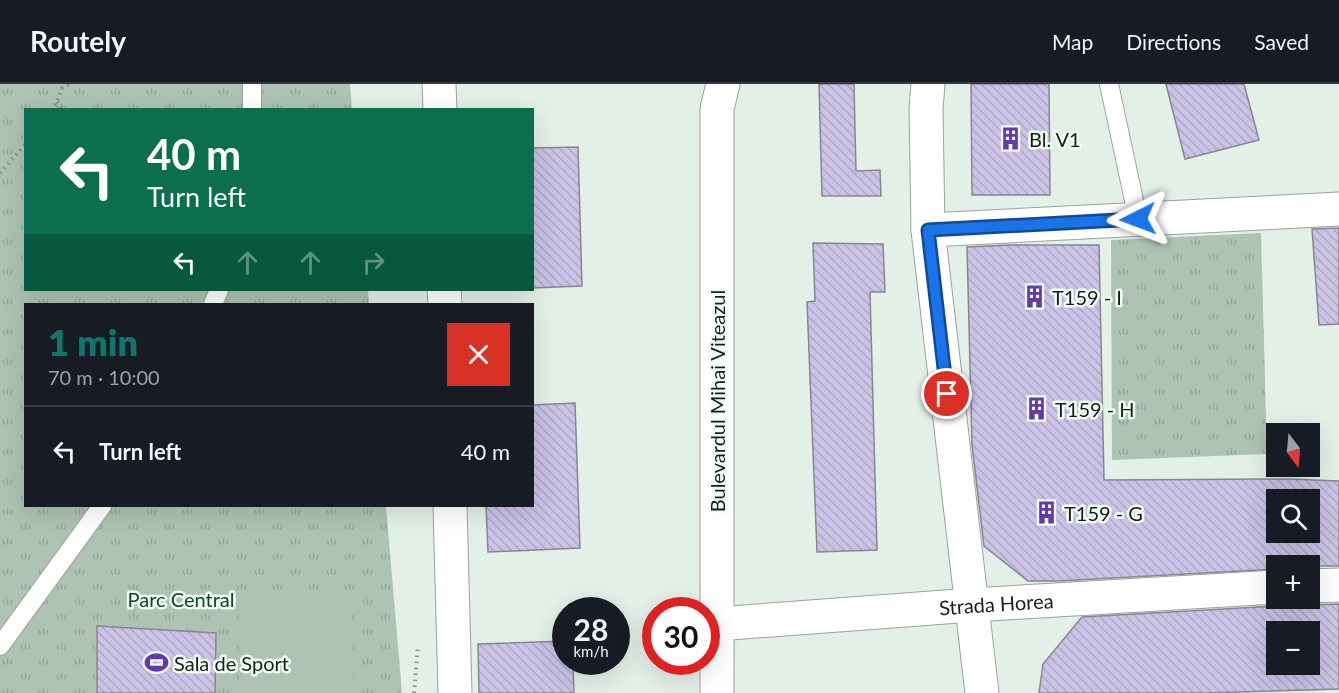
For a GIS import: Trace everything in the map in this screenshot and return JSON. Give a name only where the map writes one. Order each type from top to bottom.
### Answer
[{"type":"street","points":[[439,84],[440,108]]},
{"type":"street","points":[[928,84],[926,110],[928,230],[982,693]]},
{"type":"street","name":"Bulevardul Mihai Viteazul","points":[[717,92],[717,597]]},
{"type":"street","points":[[928,230],[1339,209]]},
{"type":"street","points":[[450,507],[455,693]]},
{"type":"street","points":[[1320,586],[1339,585]]},
{"type":"street","name":"Strada Horea","points":[[720,624],[972,605],[1266,588]]},
{"type":"street","name":"Bulevardul Mihai Viteazul","points":[[717,675],[717,693]]},
{"type":"lane","points":[[252,84],[252,108]]},
{"type":"lane","points":[[1109,84],[1138,219]]},
{"type":"lane","points":[[0,646],[101,507]]},
{"type":"path","points":[[52,108],[62,86],[71,84]]},
{"type":"path","points":[[57,102],[62,108]]},
{"type":"path","points":[[0,172],[24,145]]},
{"type":"green space","name":"Parc Central","points":[[0,84],[350,84],[352,108],[24,108],[24,291],[368,291],[369,303],[24,303],[24,507],[386,507],[402,693],[0,693]]},
{"type":"green space","points":[[1261,233],[1266,454],[1112,460],[1111,240]]},
{"type":"green space","points":[[351,598],[354,693],[242,693],[237,599]]},
{"type":"building","points":[[819,84],[854,84],[856,171],[880,170],[881,196],[822,196]]},
{"type":"building","name":"Bl. V1","points":[[971,84],[1049,84],[1050,195],[972,195]]},
{"type":"building","points":[[1166,84],[1244,84],[1259,140],[1185,159]]},
{"type":"building","points":[[578,147],[582,286],[534,288],[534,148]]},
{"type":"building","points":[[1339,228],[1339,324],[1319,325],[1312,229]]},
{"type":"building","points":[[813,243],[883,244],[885,292],[870,292],[877,550],[817,552],[807,302],[815,301]]},
{"type":"building","points":[[1099,245],[1104,480],[1339,481],[1339,566],[1320,566],[1320,555],[1266,555],[1266,570],[1028,581],[984,546],[972,445],[967,247]]},
{"type":"building","points":[[575,403],[580,548],[488,552],[486,507],[534,507],[534,405]]},
{"type":"building","points":[[1339,604],[1339,689],[1205,693],[1039,693],[1043,664],[1082,617],[1266,607],[1266,609],[1320,609],[1320,605]]},
{"type":"building","name":"Sala de Sport","points":[[97,626],[216,633],[215,693],[97,693]]},
{"type":"building","points":[[552,641],[552,675],[573,675],[574,693],[479,693],[478,644]]},
{"type":"place","name":"Bl. V1","points":[[1011,139]]},
{"type":"place","name":"T159 - I","points":[[1034,297]]},
{"type":"place","name":"T159 - H","points":[[1037,409]]},
{"type":"place","name":"T159 - G","points":[[1046,513]]},
{"type":"place","name":"Sala de Sport","points":[[156,663]]},
{"type":"route","points":[[947,394],[928,230],[1138,219]]}]
